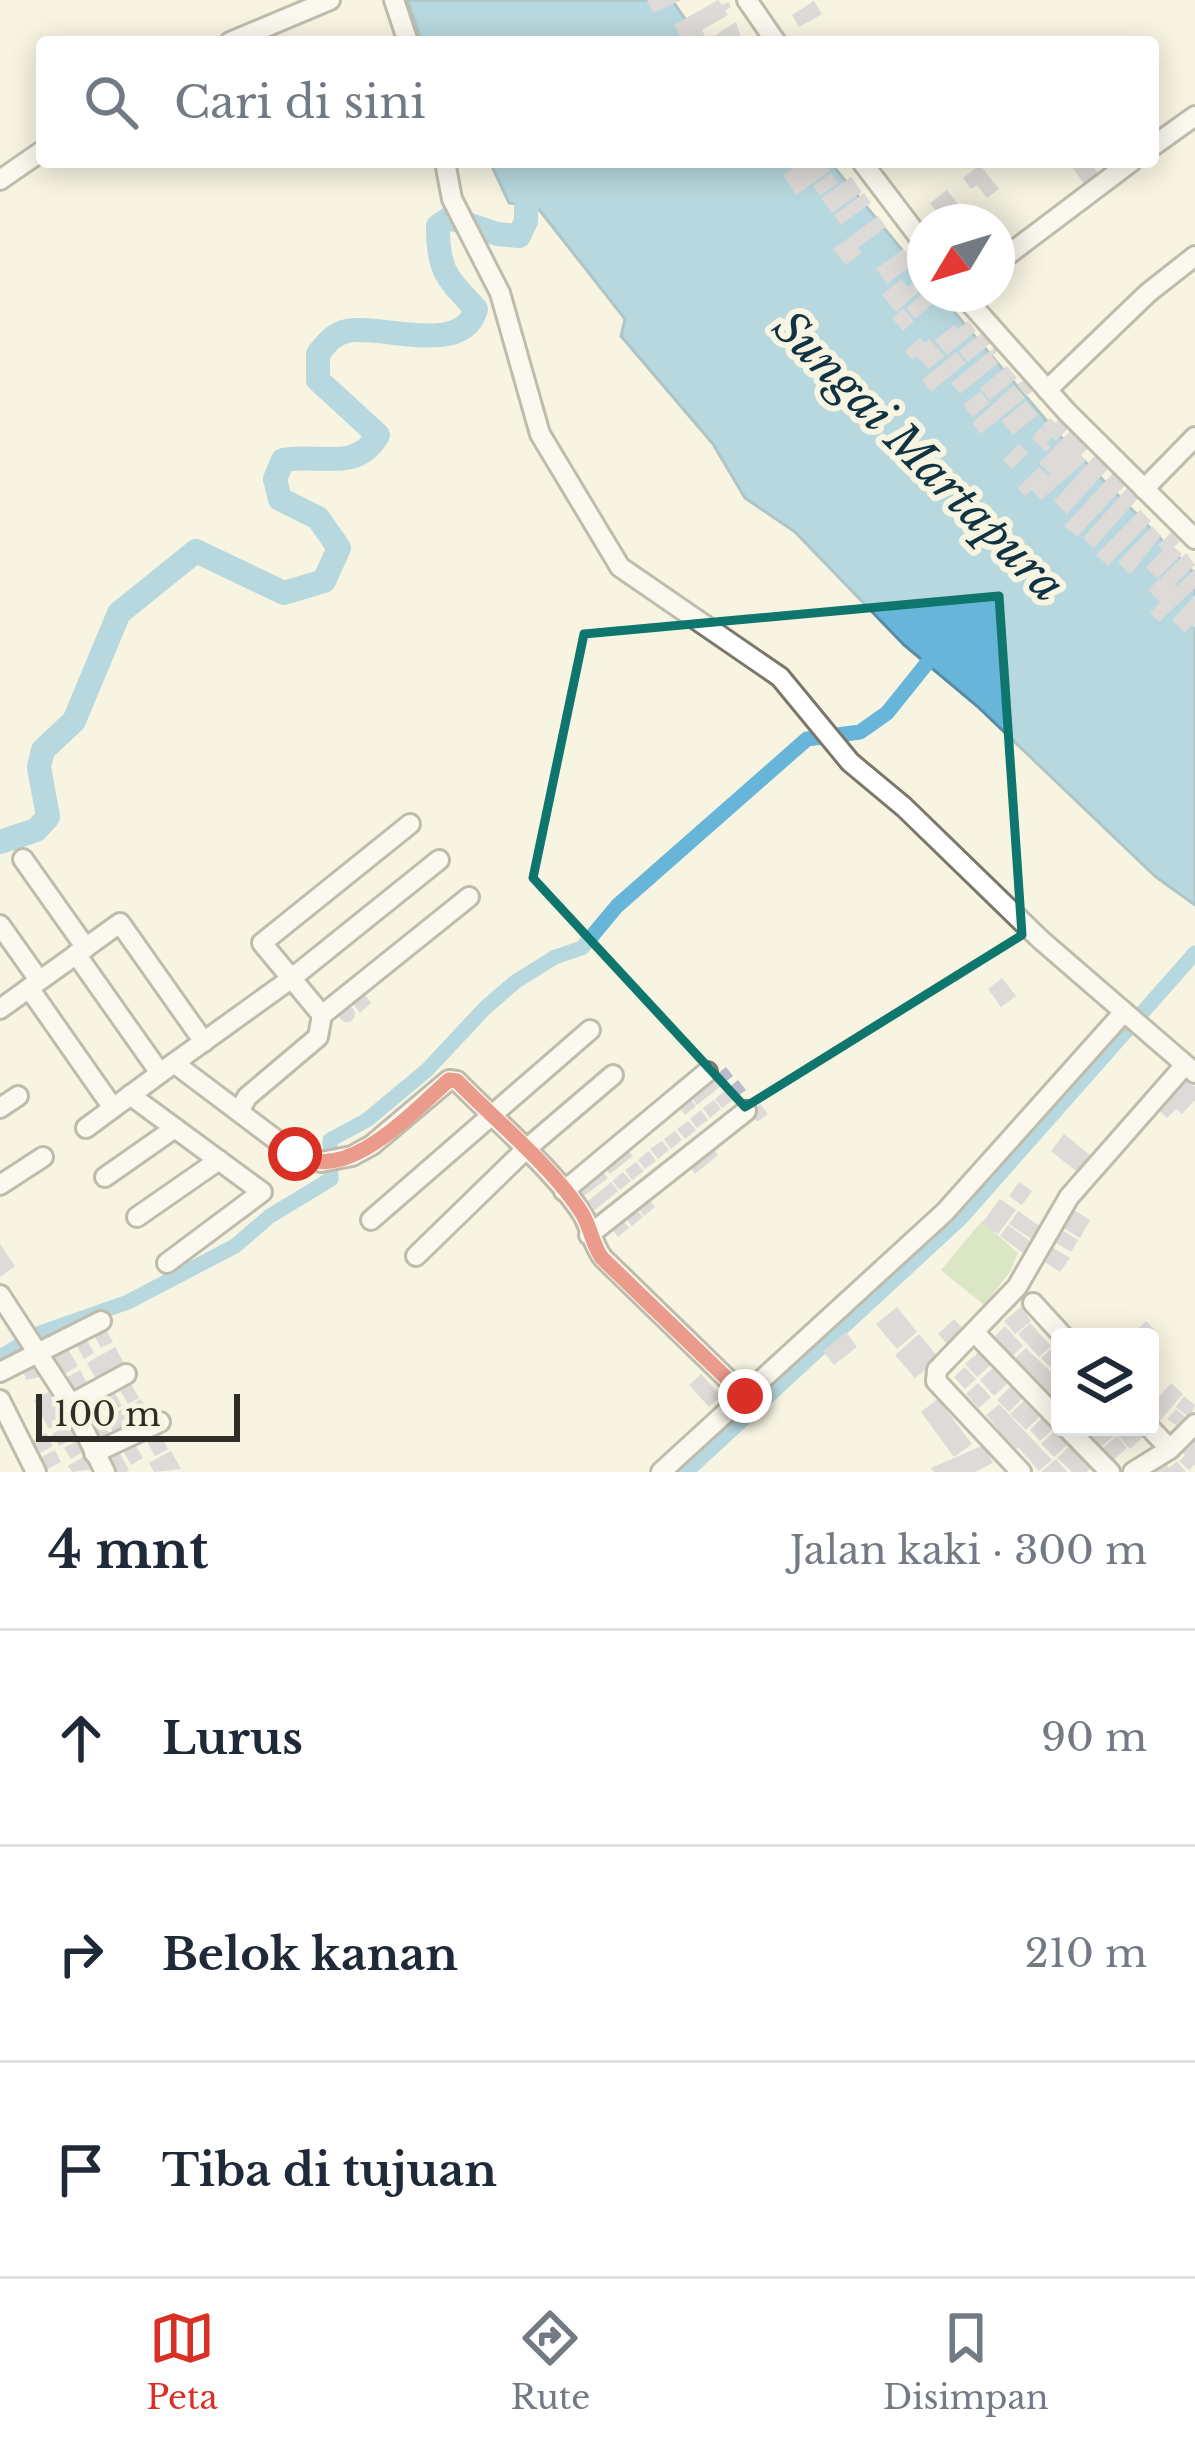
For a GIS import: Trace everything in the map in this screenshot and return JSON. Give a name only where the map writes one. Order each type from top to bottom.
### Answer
[{"type":"street","points":[[244,36],[330,0]]},
{"type":"street","points":[[394,0],[406,36]]},
{"type":"street","points":[[747,0],[772,36]]},
{"type":"street","points":[[1159,142],[1195,116]]},
{"type":"street","points":[[0,180],[36,155]]},
{"type":"street","points":[[446,168],[452,199],[505,306],[540,434],[611,556],[628,574],[780,677],[833,743],[1041,940],[1190,1069],[1082,1180],[1024,1277],[937,1370],[936,1381],[1016,1467]]},
{"type":"street","points":[[867,168],[907,221]]},
{"type":"street","points":[[1015,250],[1124,168]]},
{"type":"street","points":[[1047,390],[1148,293],[1195,256]]},
{"type":"street","points":[[978,312],[1047,390],[1195,539]]},
{"type":"street","points":[[1144,489],[1195,437]]},
{"type":"street","points":[[322,1015],[262,943],[410,824]]},
{"type":"street","points":[[23,859],[81,951],[167,1068],[240,1110],[303,1159],[333,1161],[372,1145],[449,1080],[457,1081],[564,1190],[586,1219],[602,1258],[745,1396]]},
{"type":"street","points":[[86,1128],[292,978],[439,860]]},
{"type":"street","points":[[240,1110],[247,1097],[318,1037],[322,1015],[469,897]]},
{"type":"street","points":[[0,1009],[119,923],[204,1042]]},
{"type":"street","points":[[0,925],[113,1108]]},
{"type":"street","points":[[661,1472],[964,1193],[1132,1019]]},
{"type":"street","points":[[371,1220],[590,1030]]},
{"type":"street","points":[[564,1190],[707,1072]]},
{"type":"street","points":[[416,1256],[525,1150],[613,1075]]},
{"type":"street","points":[[130,1095],[262,1192],[167,1262]]},
{"type":"street","points":[[0,1108],[18,1096]]},
{"type":"street","points":[[589,1235],[746,1111]]},
{"type":"street","points":[[105,1177],[175,1128]]},
{"type":"street","points":[[0,1185],[43,1157]]},
{"type":"street","points":[[137,1217],[219,1160]]},
{"type":"street","points":[[0,1295],[71,1404],[105,1472]]},
{"type":"street","points":[[1033,1303],[1056,1328]]},
{"type":"street","points":[[0,1372],[36,1348],[101,1321]]},
{"type":"street","points":[[974,1332],[1051,1411]]},
{"type":"street","points":[[71,1404],[126,1374]]},
{"type":"street","points":[[0,1400],[8,1438],[36,1472]]},
{"type":"street","points":[[94,1453],[160,1422]]},
{"type":"street","points":[[1133,1472],[1170,1449],[1195,1424]]},
{"type":"street","points":[[1075,1436],[1110,1472]]},
{"type":"street","points":[[1158,1436],[1170,1449]]},
{"type":"street","points":[[992,1472],[1016,1467]]},
{"type":"highlighted area","points":[[999,596],[1022,935],[745,1107],[533,878],[584,634]]},
{"type":"green space","points":[[982,1221],[1018,1253],[1010,1272],[984,1305],[941,1270]]},
{"type":"water","points":[[407,0],[672,0],[697,36],[420,36]]},
{"type":"water","name":"Sungai Martapura","points":[[493,168],[835,168],[907,256],[907,312],[954,312],[1057,433],[1195,574],[1195,905],[1156,877],[977,706],[904,645],[795,532],[745,498],[713,444],[621,336],[625,319],[537,207],[509,203]]},
{"type":"building","points":[[647,0],[682,0],[653,13]]},
{"type":"building","points":[[718,0],[731,7],[725,11],[728,15],[702,30],[705,36],[680,36],[674,25]]},
{"type":"building","points":[[814,1],[822,14],[799,27],[792,15]]},
{"type":"building","points":[[736,22],[740,36],[714,36]]},
{"type":"building","points":[[793,168],[830,171],[796,195],[783,175]]},
{"type":"building","points":[[982,168],[999,189],[987,198],[963,178]]},
{"type":"building","points":[[1072,168],[1094,168],[1100,176],[1086,186]]},
{"type":"building","points":[[831,173],[838,183],[820,196],[813,186]]},
{"type":"building","points":[[851,177],[862,192],[832,213],[821,198]]},
{"type":"building","points":[[947,190],[958,204],[931,204]]},
{"type":"building","points":[[864,193],[871,203],[841,225],[834,215]]},
{"type":"building","points":[[878,216],[886,227],[858,248],[862,253],[846,265],[833,249]]},
{"type":"building","points":[[903,249],[907,254],[907,269],[887,284],[876,269]]},
{"type":"building","points":[[901,279],[907,286],[907,302],[896,312],[882,295]]},
{"type":"building","points":[[903,308],[914,321],[903,331],[892,318]]},
{"type":"building","points":[[968,321],[976,331],[947,355],[935,340]]},
{"type":"building","points":[[985,330],[993,341],[968,362],[959,351]]},
{"type":"building","points":[[920,338],[925,343],[929,339],[945,356],[929,369],[905,351]]},
{"type":"building","points":[[996,346],[999,350],[992,356],[998,363],[960,394],[951,383]]},
{"type":"building","points":[[956,352],[966,363],[931,392],[922,380]]},
{"type":"building","points":[[1007,366],[1017,378],[990,400],[980,388]]},
{"type":"building","points":[[1027,378],[1035,389],[1026,396],[1017,385]]},
{"type":"building","points":[[1014,385],[1025,398],[981,434],[972,423]]},
{"type":"building","points":[[980,391],[990,403],[973,417],[963,405]]},
{"type":"building","points":[[1026,401],[1038,415],[1013,435],[1001,421]]},
{"type":"building","points":[[1061,417],[1070,426],[1056,441],[1052,437],[1046,452],[1032,438],[1041,427],[1047,431],[1042,426],[1050,418],[1055,423]]},
{"type":"building","points":[[1074,427],[1085,438],[1081,441],[1088,448],[1081,455],[1086,461],[1041,500],[1032,490],[1025,496],[1018,488],[1039,467],[1050,474],[1039,463]]},
{"type":"building","points":[[1019,444],[1028,453],[1012,469],[1003,460]]},
{"type":"building","points":[[1099,451],[1112,464],[1067,514],[1054,501]]},
{"type":"building","points":[[1114,472],[1126,484],[1077,537],[1064,526]]},
{"type":"building","points":[[1129,486],[1140,496],[1094,548],[1083,538]]},
{"type":"building","points":[[1140,510],[1151,521],[1108,566],[1096,555]]},
{"type":"building","points":[[1152,526],[1161,536],[1130,575],[1118,562]]},
{"type":"building","points":[[1174,530],[1183,538],[1174,547],[1182,554],[1157,579],[1146,567],[1163,550],[1158,545]]},
{"type":"building","points":[[1186,553],[1195,565],[1175,584],[1195,569],[1195,588],[1159,622],[1150,613],[1160,602],[1148,590]]},
{"type":"building","points":[[1195,595],[1195,628],[1192,625],[1185,633],[1172,620]]},
{"type":"building","points":[[1002,978],[1016,996],[1001,1007],[988,989]]},
{"type":"building","points":[[365,995],[371,1003],[360,1013],[353,1004]]},
{"type":"building","points":[[347,1006],[355,1014],[347,1022],[339,1014]]},
{"type":"building","points":[[726,1067],[733,1076],[722,1085],[715,1076]]},
{"type":"building","points":[[713,1077],[721,1086],[697,1105],[690,1095]]},
{"type":"building","points":[[1185,1078],[1195,1087],[1195,1100],[1182,1114],[1176,1109],[1167,1118],[1157,1109]]},
{"type":"building","points":[[738,1080],[746,1090],[722,1108],[715,1099]]},
{"type":"building","points":[[688,1096],[696,1106],[685,1115],[677,1105]]},
{"type":"building","points":[[714,1100],[721,1109],[710,1118],[703,1108]]},
{"type":"building","points":[[760,1104],[768,1114],[757,1122],[749,1113]]},
{"type":"building","points":[[701,1110],[708,1120],[697,1128],[690,1119]]},
{"type":"building","points":[[688,1121],[696,1130],[685,1139],[677,1129]]},
{"type":"building","points":[[675,1131],[682,1140],[671,1149],[664,1139]]},
{"type":"building","points":[[1064,1134],[1090,1155],[1077,1172],[1051,1151]]},
{"type":"building","points":[[662,1141],[669,1150],[658,1159],[650,1149]]},
{"type":"building","points":[[625,1146],[633,1156],[610,1174],[602,1165]]},
{"type":"building","points":[[710,1146],[718,1155],[695,1174],[688,1164]]},
{"type":"building","points":[[649,1151],[656,1161],[645,1169],[638,1160]]},
{"type":"building","points":[[636,1162],[644,1171],[632,1180],[625,1170]]},
{"type":"building","points":[[600,1168],[608,1178],[584,1196],[577,1187]]},
{"type":"building","points":[[623,1172],[631,1181],[620,1190],[612,1181]]},
{"type":"building","points":[[611,1182],[618,1191],[595,1210],[588,1201]]},
{"type":"building","points":[[1019,1182],[1032,1191],[1022,1205],[1009,1196]]},
{"type":"building","points":[[648,1198],[655,1207],[644,1216],[637,1206]]},
{"type":"building","points":[[1000,1199],[1016,1210],[998,1234],[982,1223]]},
{"type":"building","points":[[635,1208],[643,1217],[632,1226],[624,1216]]},
{"type":"building","points":[[1072,1209],[1090,1220],[1080,1238],[1062,1227]]},
{"type":"building","points":[[1018,1211],[1044,1229],[1036,1242],[1009,1224]]},
{"type":"building","points":[[622,1219],[629,1228],[618,1237],[611,1227]]},
{"type":"building","points":[[1008,1225],[1034,1244],[1026,1255],[1000,1236]]},
{"type":"building","points":[[1063,1231],[1078,1240],[1071,1252],[1056,1243]]},
{"type":"building","points":[[0,1244],[15,1266],[0,1277]]},
{"type":"building","points":[[1052,1247],[1070,1258],[1060,1272],[1043,1261]]},
{"type":"building","points":[[897,1307],[917,1332],[897,1349],[876,1324]]},
{"type":"building","points":[[1021,1307],[1031,1321],[1015,1334],[1004,1321]]},
{"type":"building","points":[[954,1319],[966,1332],[950,1347],[938,1334]]},
{"type":"building","points":[[1030,1323],[1051,1346],[1039,1357],[1018,1334]]},
{"type":"building","points":[[103,1325],[113,1342],[101,1348],[92,1331]]},
{"type":"building","points":[[1005,1326],[1023,1346],[1009,1359],[991,1340]]},
{"type":"building","points":[[846,1332],[857,1347],[834,1365],[823,1351]]},
{"type":"building","points":[[919,1334],[939,1358],[915,1378],[895,1355]]},
{"type":"building","points":[[86,1338],[94,1353],[84,1359],[76,1344]]},
{"type":"building","points":[[115,1347],[124,1363],[96,1379],[87,1363]]},
{"type":"building","points":[[67,1348],[78,1366],[63,1375],[53,1357]]},
{"type":"building","points":[[1026,1348],[1051,1372],[1051,1397],[1032,1375],[1025,1380],[1011,1362]]},
{"type":"building","points":[[1051,1350],[1051,1366],[1041,1358]]},
{"type":"building","points":[[980,1351],[992,1364],[977,1377],[965,1364]]},
{"type":"building","points":[[37,1361],[40,1377],[26,1380],[22,1364]]},
{"type":"building","points":[[965,1367],[976,1379],[965,1389],[954,1377]]},
{"type":"building","points":[[994,1367],[1008,1383],[994,1396],[980,1380]]},
{"type":"building","points":[[80,1370],[89,1387],[74,1395],[64,1379]]},
{"type":"building","points":[[701,1374],[721,1396],[709,1407],[689,1385]]},
{"type":"building","points":[[130,1382],[139,1398],[128,1404],[119,1388]]},
{"type":"building","points":[[978,1383],[991,1397],[979,1408],[966,1394]]},
{"type":"building","points":[[1171,1383],[1183,1394],[1159,1422],[1159,1397]]},
{"type":"building","points":[[1012,1385],[1024,1397],[1009,1412],[997,1400]]},
{"type":"building","points":[[112,1388],[122,1406],[107,1415],[97,1396]]},
{"type":"building","points":[[54,1389],[67,1419],[49,1429],[34,1400]]},
{"type":"building","points":[[1184,1396],[1195,1405],[1190,1418],[1176,1407]]},
{"type":"building","points":[[1027,1398],[1042,1414],[1026,1430],[1010,1414]]},
{"type":"building","points":[[141,1399],[151,1417],[139,1424],[129,1406]]},
{"type":"building","points":[[938,1399],[972,1444],[954,1457],[921,1412]]},
{"type":"building","points":[[94,1401],[101,1415],[91,1421],[83,1407]]},
{"type":"building","points":[[999,1404],[1052,1460],[1039,1471],[1018,1447],[1008,1440],[1004,1443],[995,1432],[998,1429],[986,1415]]},
{"type":"building","points":[[122,1409],[132,1426],[115,1436],[105,1418]]},
{"type":"building","points":[[1176,1409],[1188,1419],[1180,1428],[1167,1419]]},
{"type":"building","points":[[1044,1416],[1051,1423],[1051,1431],[1040,1441],[1030,1430]]},
{"type":"building","points":[[101,1420],[112,1438],[98,1446],[87,1428]]},
{"type":"building","points":[[70,1424],[77,1436],[59,1446],[52,1434]]},
{"type":"building","points":[[157,1429],[168,1449],[155,1456],[144,1436]]},
{"type":"building","points":[[46,1433],[53,1446],[38,1454],[31,1442]]},
{"type":"building","points":[[1051,1435],[1068,1444],[1054,1457],[1041,1444]]},
{"type":"building","points":[[1195,1435],[1195,1464],[1189,1470],[1179,1461],[1185,1455],[1179,1449]]},
{"type":"building","points":[[1092,1436],[1114,1436],[1101,1447]]},
{"type":"building","points":[[1117,1436],[1127,1448],[1110,1463],[1099,1451]]},
{"type":"building","points":[[1118,1436],[1142,1436],[1143,1437],[1130,1449]]},
{"type":"building","points":[[77,1441],[83,1452],[71,1459],[64,1448]]},
{"type":"building","points":[[134,1442],[143,1458],[131,1465],[122,1449]]},
{"type":"building","points":[[1074,1442],[1093,1466],[1087,1472],[1072,1472],[1057,1458]]},
{"type":"building","points":[[984,1445],[993,1463],[975,1472],[934,1472],[931,1468]]},
{"type":"building","points":[[55,1450],[61,1462],[46,1470],[40,1458]]},
{"type":"building","points":[[118,1450],[126,1472],[111,1472],[103,1458]]},
{"type":"building","points":[[171,1451],[181,1469],[154,1472],[149,1463]]},
{"type":"building","points":[[86,1455],[94,1469],[72,1472],[68,1466]]},
{"type":"building","points":[[1056,1459],[1067,1472],[1041,1472]]},
{"type":"building","points":[[1163,1460],[1169,1468],[1177,1461],[1186,1472],[1151,1472]]},
{"type":"waterway","points":[[0,842],[36,830],[48,817],[39,767],[43,750],[74,721],[119,613],[196,551],[284,593],[324,581],[339,548],[318,518],[280,499],[275,479],[283,460],[348,458],[369,447],[378,435],[318,380],[318,354],[347,331],[438,335],[468,323],[476,309],[446,272],[438,226],[450,218],[497,234],[519,236],[526,221],[526,194],[559,168]]},
{"type":"waterway","points":[[0,1357],[40,1333],[128,1302],[235,1246],[270,1216],[331,1179],[330,1140],[367,1120],[427,1070],[515,982],[555,957],[582,948],[617,906],[807,739],[860,732],[887,713],[936,652]]},
{"type":"waterway","points":[[686,1472],[961,1218],[1195,953]]},
{"type":"route","points":[[295,1154],[310,1162],[352,1156],[372,1145],[449,1080],[457,1081],[564,1190],[586,1219],[602,1258],[745,1396]]}]
